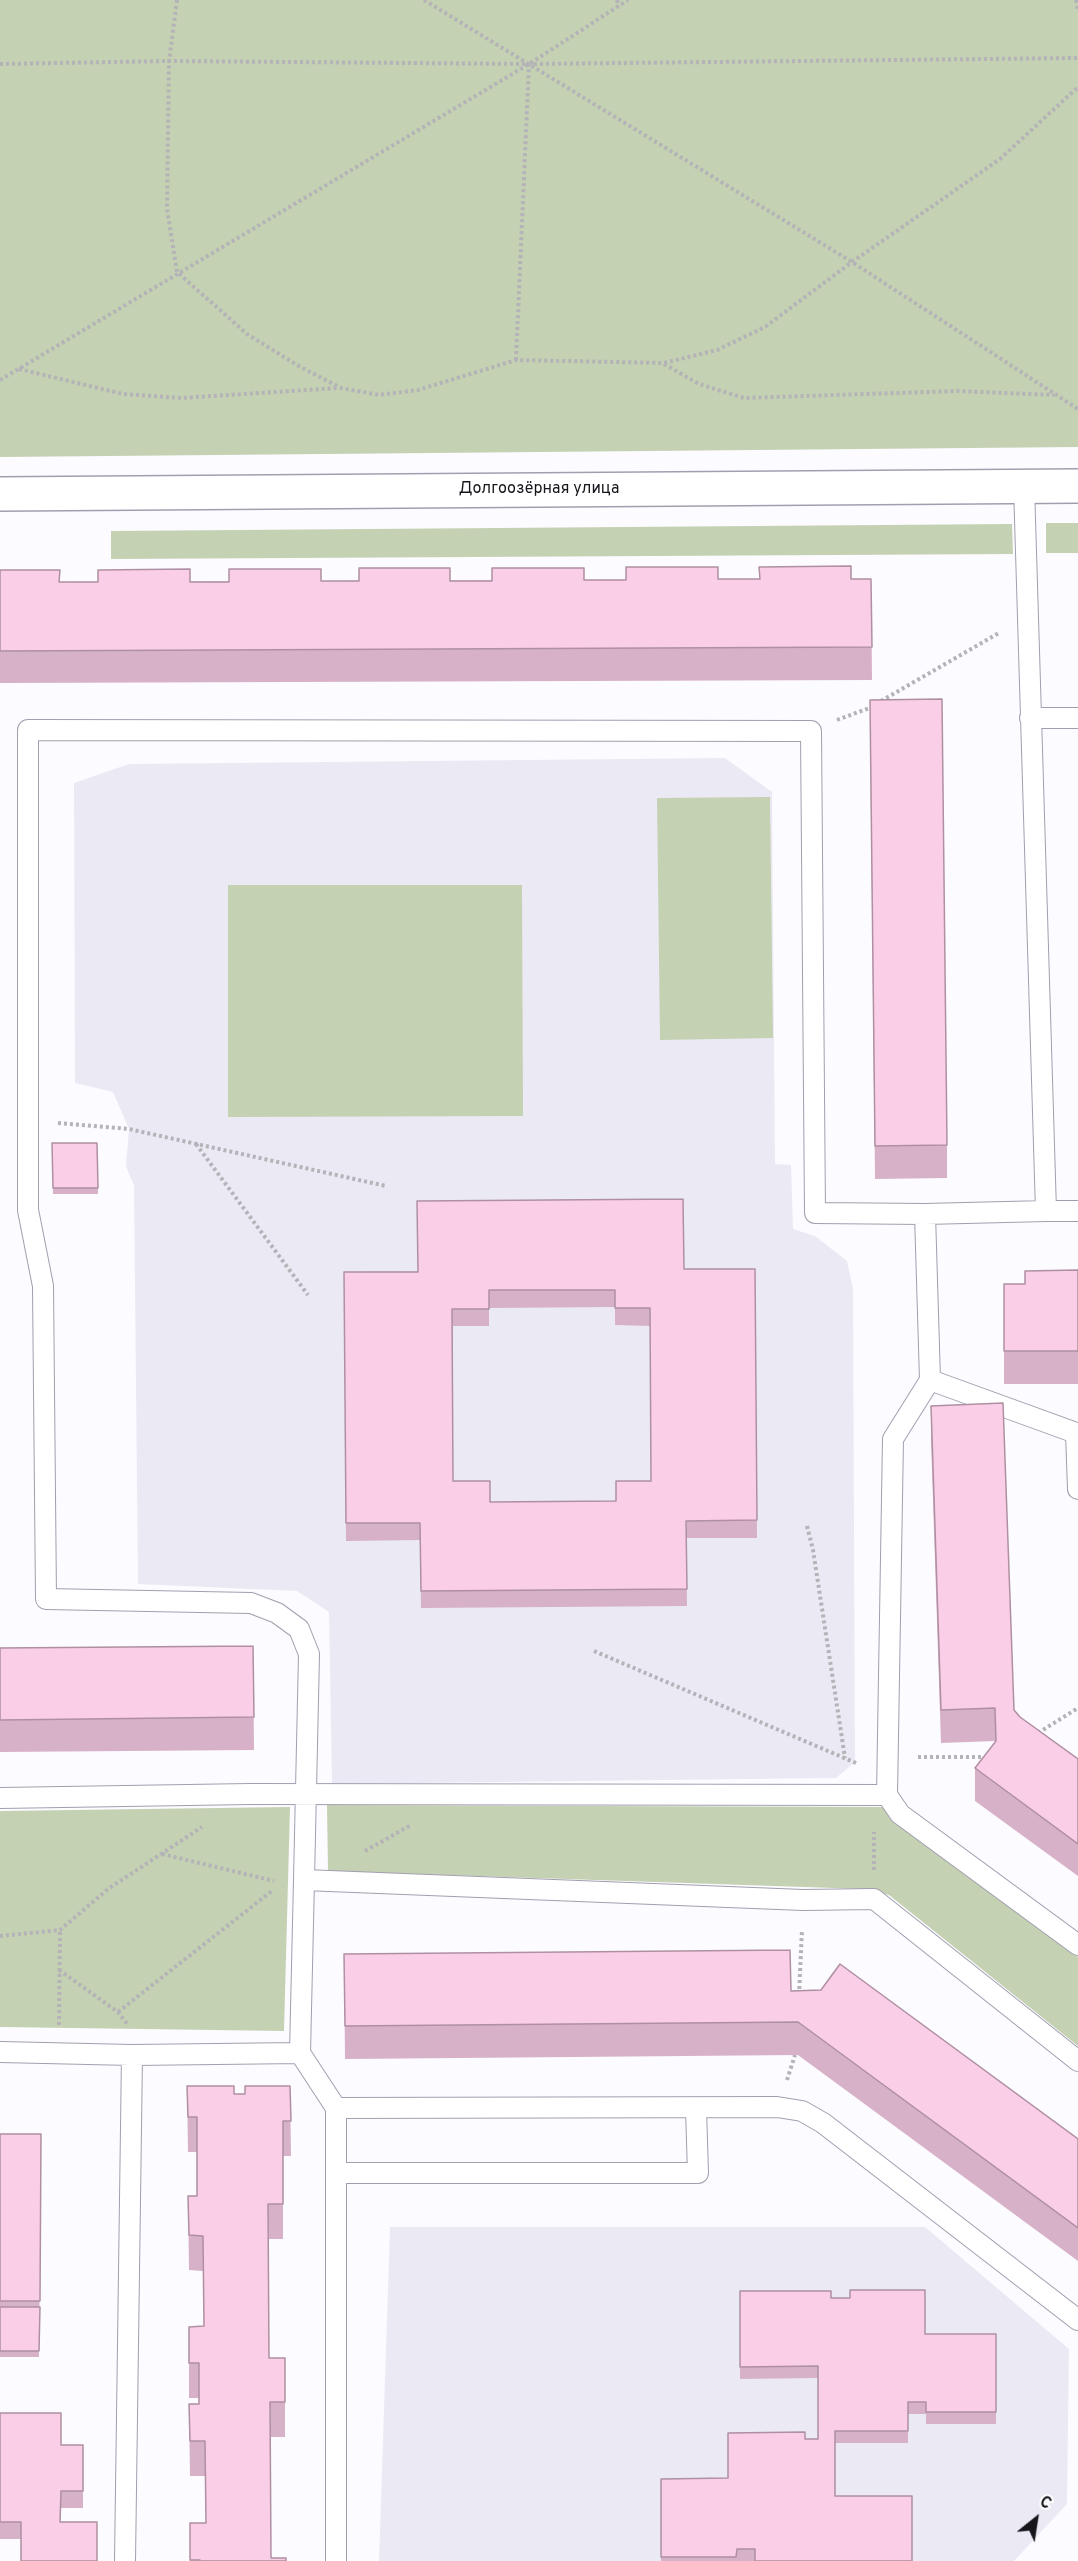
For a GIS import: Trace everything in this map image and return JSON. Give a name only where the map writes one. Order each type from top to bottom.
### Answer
[{"type":"main road","name":"Долгоозёрная улица","points":[[0,494],[1078,486]]},
{"type":"lane","points":[[1024,486],[1046,1211]]},
{"type":"lane","points":[[1030,718],[1078,718]]},
{"type":"lane","points":[[336,2561],[336,2108],[300,2053],[309,1654],[299,1629],[277,1613],[251,1603],[46,1599],[43,1286],[28,1210],[28,730],[812,730],[815,1213],[925,1214],[1078,1211]]},
{"type":"lane","points":[[881,1795],[888,1757],[893,1439],[930,1380],[925,1214]]},
{"type":"lane","points":[[930,1380],[1077,1433],[1078,1489]]},
{"type":"lane","points":[[0,1798],[250,1794],[881,1795],[900,1814],[1078,1945]]},
{"type":"lane","points":[[304,1880],[803,1900],[874,1899],[1078,2061]]},
{"type":"lane","points":[[0,2052],[132,2055],[300,2053]]},
{"type":"lane","points":[[125,2561],[132,2055]]},
{"type":"lane","points":[[336,2108],[777,2108],[802,2111],[823,2123],[1078,2320]]},
{"type":"lane","points":[[337,2173],[698,2173],[696,2109]]},
{"type":"path","points":[[177,0],[169,61],[167,209],[177,272],[247,334],[297,365],[341,388]]},
{"type":"path","points":[[424,0],[852,262],[1078,409]]},
{"type":"path","points":[[617,0],[619,6]]},
{"type":"path","points":[[0,380],[177,272],[529,64],[628,0]]},
{"type":"path","points":[[1076,0],[1078,11]]},
{"type":"path","points":[[0,63],[169,61],[529,64],[1078,58]]},
{"type":"path","points":[[516,360],[529,64]]},
{"type":"path","points":[[18,369],[123,394],[182,398],[341,388],[379,395],[418,390],[516,360],[664,363],[717,350],[765,327],[852,262],[1000,159],[1078,87]]},
{"type":"path","points":[[664,363],[699,384],[744,398],[957,391],[1056,395]]},
{"type":"path","points":[[812,730],[872,707],[1028,616]]},
{"type":"path","points":[[27,1121],[129,1129],[386,1186]]},
{"type":"path","points":[[195,1143],[308,1295]]},
{"type":"path","points":[[807,1526],[813,1550],[846,1758]]},
{"type":"path","points":[[594,1651],[855,1762],[881,1795],[874,1899]]},
{"type":"path","points":[[1035,1736],[1078,1708]]},
{"type":"path","points":[[888,1757],[995,1758]]},
{"type":"path","points":[[0,1936],[60,1930],[108,1889],[250,1794]]},
{"type":"path","points":[[334,1881],[357,1855],[414,1824]]},
{"type":"path","points":[[118,2012],[282,1883],[161,1854]]},
{"type":"path","points":[[799,2001],[803,1900]]},
{"type":"path","points":[[58,2053],[60,1930]]},
{"type":"path","points":[[59,1970],[118,2012],[130,2028],[132,2055]]},
{"type":"shaded area","points":[[725,758],[772,792],[775,1164],[791,1165],[793,1229],[815,1236],[847,1261],[853,1288],[855,1762],[836,1778],[332,1784],[329,1612],[297,1591],[138,1584],[134,1186],[126,1166],[129,1129],[113,1092],[75,1083],[74,783],[129,764]]},
{"type":"shaded area","points":[[390,2227],[925,2227],[1069,2349],[1067,2504],[1014,2561],[379,2561]]},
{"type":"green space","points":[[0,0],[1078,0],[1078,447],[0,457]]},
{"type":"green space","points":[[1046,523],[1078,523],[1078,553],[1046,553]]},
{"type":"green space","points":[[1012,524],[1013,554],[111,559],[111,531]]},
{"type":"green space","points":[[770,797],[773,1038],[660,1040],[657,798]]},
{"type":"green space","points":[[228,885],[522,885],[523,1116],[228,1117]]},
{"type":"green space","points":[[327,1805],[882,1807],[896,1821],[1078,1957],[1078,2046],[889,1895],[864,1889],[328,1871]]},
{"type":"green space","points":[[290,1807],[284,2031],[0,2027],[0,1811]]},
{"type":"building","points":[[851,566],[851,579],[871,579],[872,647],[0,651],[0,570],[60,570],[59,582],[98,582],[98,570],[190,569],[190,582],[229,582],[229,569],[321,569],[321,581],[359,581],[359,568],[450,568],[450,581],[492,581],[492,568],[584,568],[584,580],[626,580],[626,567],[718,567],[718,579],[760,579],[759,567]]},
{"type":"building","points":[[942,699],[947,1145],[875,1146],[870,700]]},
{"type":"building","points":[[52,1143],[97,1143],[98,1188],[53,1188]]},
{"type":"building","points":[[683,1199],[684,1269],[755,1269],[757,1520],[686,1521],[687,1589],[421,1591],[420,1523],[346,1523],[344,1272],[418,1272],[417,1201]],"holes":[[[489,1290],[615,1290],[615,1308],[650,1308],[651,1481],[616,1481],[616,1501],[490,1502],[490,1481],[453,1481],[452,1309],[489,1309]]]},
{"type":"building","points":[[1078,1270],[1078,1351],[1004,1351],[1004,1284],[1025,1284],[1025,1271]]},
{"type":"building","points":[[1003,1403],[1014,1710],[1020,1717],[1078,1759],[1078,1844],[975,1768],[996,1741],[995,1708],[941,1710],[931,1406]]},
{"type":"building","points":[[253,1646],[254,1717],[0,1720],[0,1648]]},
{"type":"building","points":[[790,1950],[791,1991],[821,1990],[840,1964],[1078,2139],[1078,2228],[798,2022],[345,2026],[344,1954]]},
{"type":"building","points":[[187,2086],[234,2086],[234,2094],[245,2094],[245,2086],[290,2086],[291,2121],[283,2121],[283,2204],[268,2204],[269,2358],[285,2358],[285,2402],[270,2402],[271,2558],[286,2558],[286,2561],[190,2560],[190,2523],[206,2523],[205,2441],[190,2441],[189,2404],[199,2404],[199,2363],[189,2363],[189,2327],[204,2326],[203,2236],[189,2235],[188,2196],[197,2196],[197,2117],[188,2117]]},
{"type":"building","points":[[0,2134],[41,2134],[40,2301],[0,2301]]},
{"type":"building","points":[[850,2290],[925,2290],[925,2334],[996,2334],[996,2412],[926,2412],[926,2402],[908,2402],[908,2431],[835,2431],[835,2496],[912,2496],[912,2561],[755,2561],[755,2549],[737,2549],[736,2557],[661,2557],[661,2479],[728,2478],[728,2433],[805,2432],[805,2439],[818,2439],[818,2366],[740,2367],[740,2291],[831,2291],[831,2298],[850,2298]]},
{"type":"building","points":[[0,2307],[40,2307],[39,2351],[0,2351]]},
{"type":"building","points":[[0,2413],[61,2413],[61,2445],[83,2445],[83,2491],[61,2491],[60,2522],[97,2522],[97,2561],[21,2561],[21,2522],[0,2522]]}]
